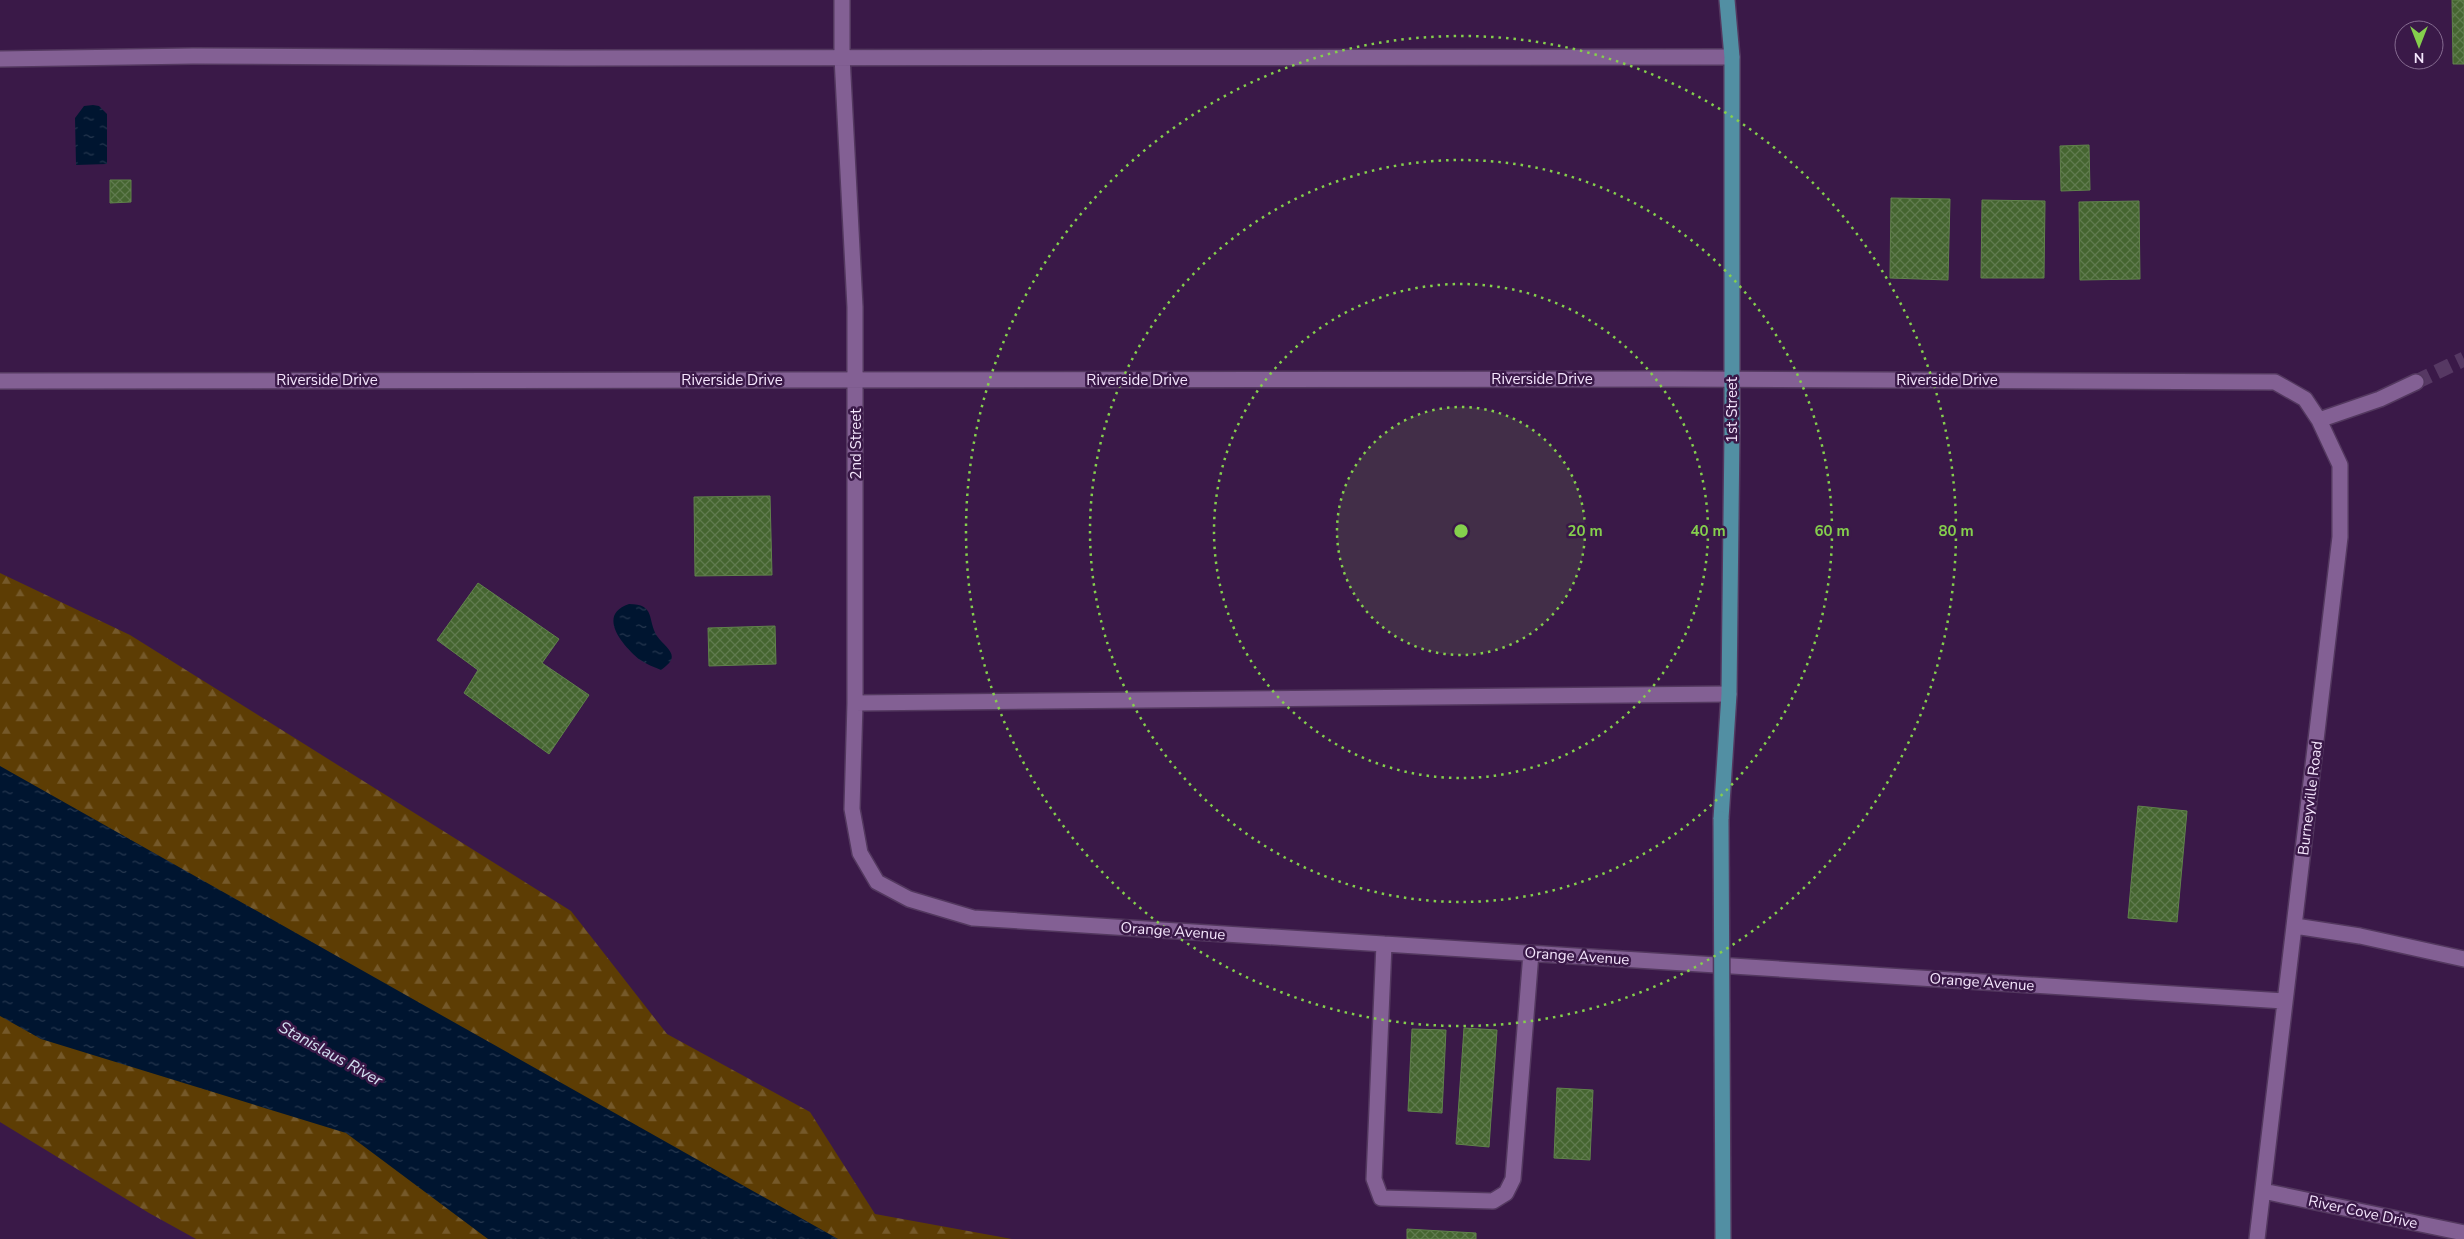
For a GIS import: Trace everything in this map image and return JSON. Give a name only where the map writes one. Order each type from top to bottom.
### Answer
[{"type":"main road","name":"1st Street","points":[[1723,1239],[1721,820],[1729,694],[1732,379],[1732,57],[1727,0]]},
{"type":"street","name":"2nd Street","points":[[842,0],[842,57],[855,307],[856,379],[855,703],[852,809],[860,853],[877,882]]},
{"type":"street","points":[[0,59],[194,56],[1732,57]]},
{"type":"street","name":"Riverside Drive","points":[[0,381],[1732,379],[2275,382]]},
{"type":"street","name":"Burneyville Road","points":[[2258,1239],[2284,1001],[2295,926],[2340,537],[2340,464],[2319,420],[2305,399],[2275,382]]},
{"type":"street","points":[[2319,420],[2380,399],[2416,382]]},
{"type":"street","points":[[855,703],[1729,694]]},
{"type":"street","name":"Orange Avenue","points":[[877,882],[909,899],[973,918],[2284,1001]]},
{"type":"street","points":[[2295,926],[2360,936],[2464,959]]},
{"type":"street","points":[[1384,944],[1374,1179],[1381,1198],[1493,1201],[1506,1193],[1513,1179],[1532,953]]},
{"type":"street","name":"River Cove Drive","points":[[2263,1191],[2464,1233]]},
{"type":"green space","points":[[0,573],[130,635],[571,911],[667,1034],[810,1112],[875,1214],[1012,1239],[196,1239],[149,1213],[0,1122]]},
{"type":"water","points":[[84,106],[99,106],[107,114],[107,164],[76,165],[75,118]]},
{"type":"water","points":[[629,604],[638,605],[647,610],[657,636],[671,652],[671,660],[661,670],[640,660],[633,654],[620,639],[616,631],[613,623],[614,615],[619,609]]},
{"type":"water","name":"Stanislaus River","points":[[0,766],[838,1239],[488,1239],[346,1133],[41,1039],[0,1016]]},
{"type":"building","points":[[2452,0],[2464,0],[2464,64],[2453,64]]},
{"type":"building","points":[[2089,145],[2090,190],[2061,191],[2060,146]]},
{"type":"building","points":[[110,180],[131,180],[131,202],[110,203]]},
{"type":"building","points":[[1891,198],[1950,199],[1948,280],[1890,278]]},
{"type":"building","points":[[1982,200],[2045,201],[2044,278],[1981,278]]},
{"type":"building","points":[[2139,201],[2140,279],[2080,280],[2079,202]]},
{"type":"building","points":[[770,496],[772,575],[695,576],[694,497]]},
{"type":"building","points":[[478,583],[559,639],[542,663],[589,695],[549,754],[464,693],[478,670],[437,640]]},
{"type":"building","points":[[775,626],[776,664],[709,666],[708,628]]},
{"type":"building","points":[[2138,806],[2187,811],[2177,922],[2128,918]]},
{"type":"building","points":[[1464,1028],[1497,1030],[1489,1147],[1456,1144]]},
{"type":"building","points":[[1412,1029],[1446,1030],[1442,1113],[1408,1111]]},
{"type":"building","points":[[1557,1088],[1593,1090],[1590,1160],[1554,1158]]},
{"type":"building","points":[[1407,1229],[1476,1233],[1476,1239],[1407,1239]]},
{"type":"tunnel","points":[[2416,382],[2464,359]]}]
